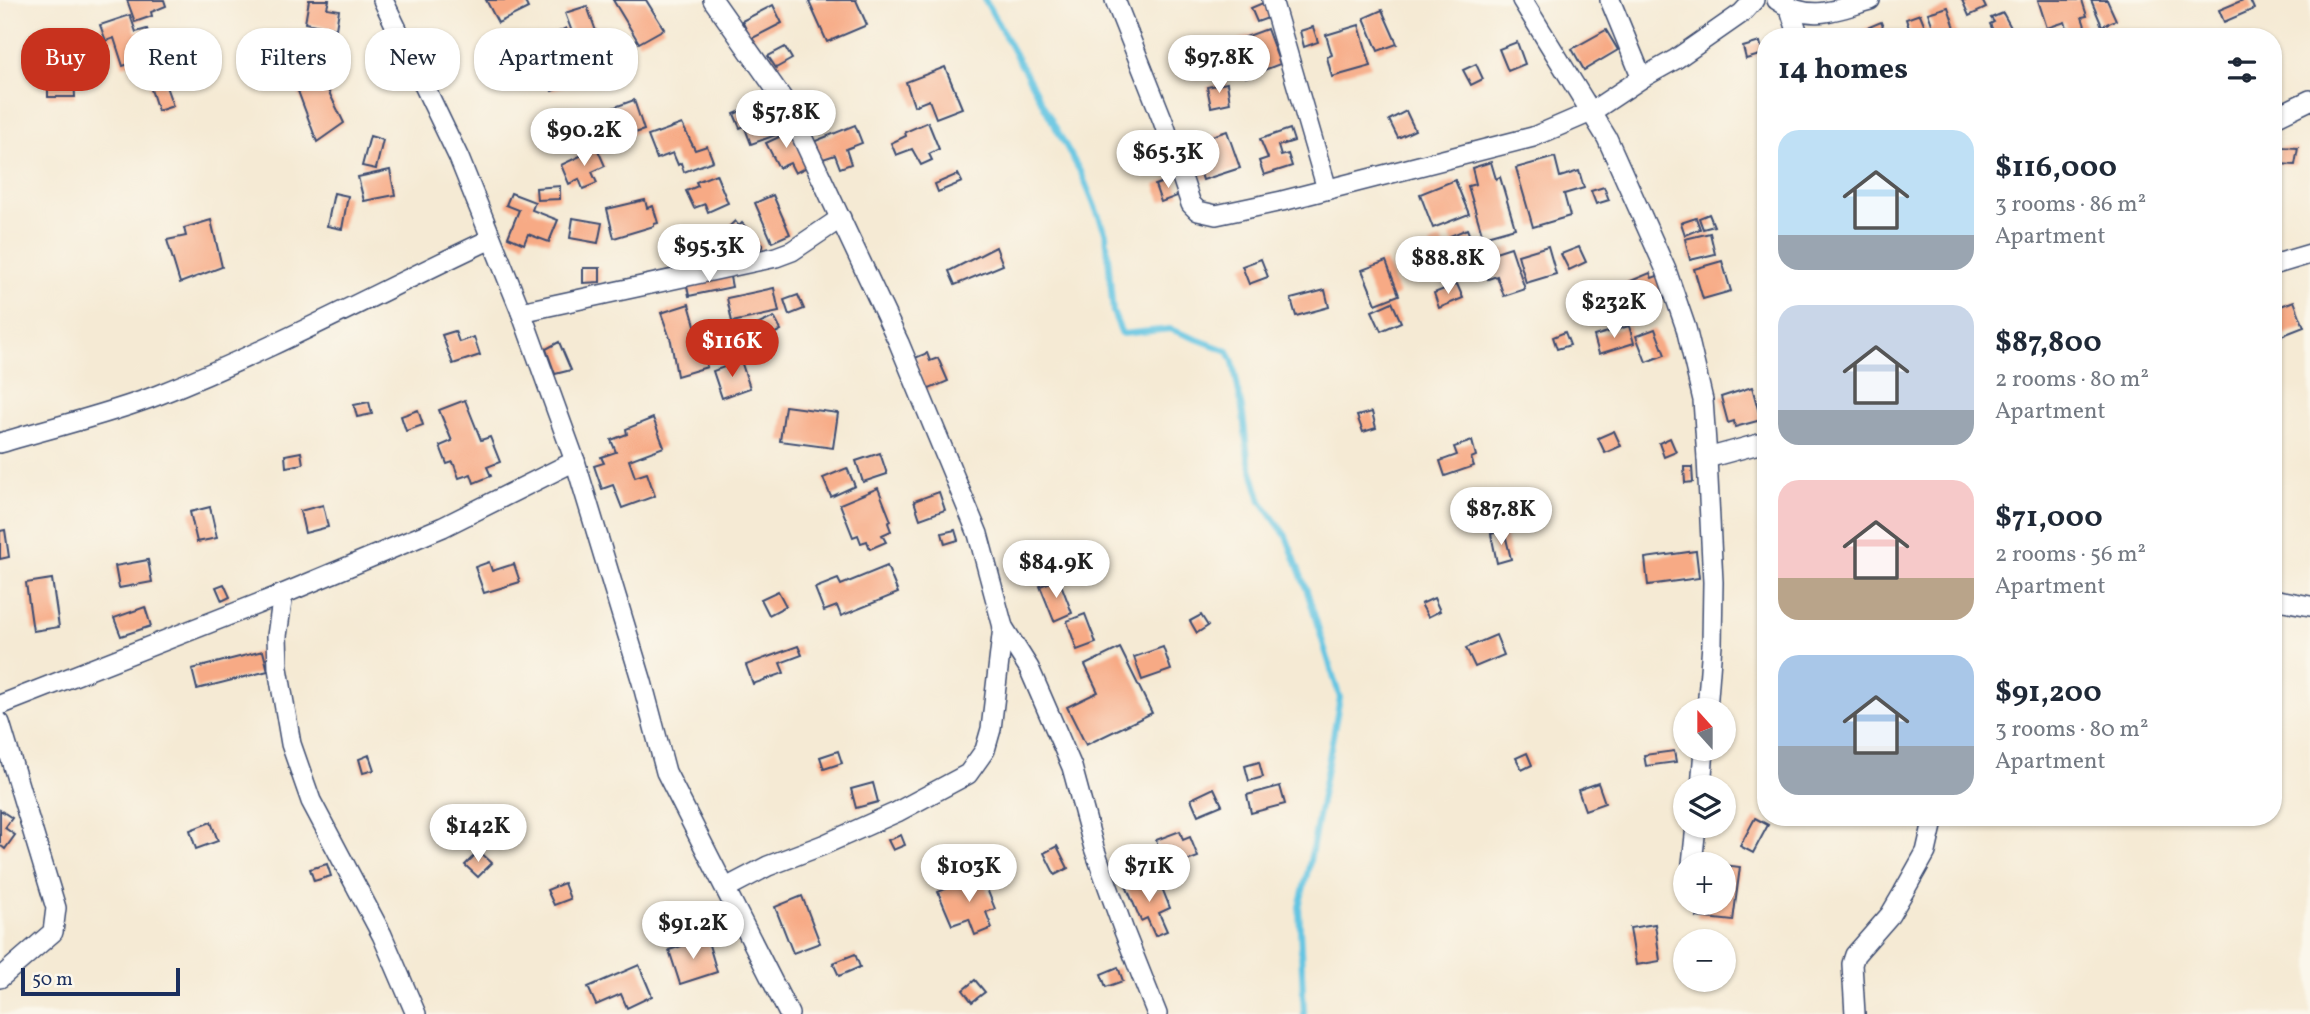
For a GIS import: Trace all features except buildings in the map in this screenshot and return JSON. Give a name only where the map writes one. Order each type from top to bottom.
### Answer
[{"type":"street","points":[[383,0],[459,158],[521,312],[575,461],[642,682],[666,772],[789,1014]]},
{"type":"street","points":[[713,0],[787,105],[899,343],[978,534],[1003,627],[1029,668],[1072,767],[1094,848],[1157,1014]]},
{"type":"street","points":[[1115,0],[1163,121],[1191,204],[1198,211],[1216,215],[1533,137],[1591,112],[1723,27],[1754,0]]},
{"type":"street","points":[[1272,0],[1327,189]]},
{"type":"street","points":[[1522,0],[1607,138],[1665,270],[1686,328],[1703,400],[1707,458],[1713,594],[1708,698]]},
{"type":"street","points":[[1610,0],[1642,78]]},
{"type":"street","points":[[1784,5],[1810,14],[1831,12],[1870,0]]},
{"type":"street","points":[[1784,5],[1795,28]]},
{"type":"street","points":[[2282,114],[2310,100]]},
{"type":"street","points":[[521,312],[776,257],[792,251],[841,218]]},
{"type":"street","points":[[0,443],[156,396],[307,330],[491,239]]},
{"type":"street","points":[[2282,262],[2310,254]]},
{"type":"street","points":[[1707,458],[1757,444]]},
{"type":"street","points":[[0,705],[283,594],[443,527],[575,461]]},
{"type":"street","points":[[283,594],[277,636],[278,668],[291,744],[311,802],[382,935],[416,1014]]},
{"type":"street","points":[[2282,601],[2310,606]]},
{"type":"street","points":[[726,888],[768,866],[824,845],[897,811],[968,774],[985,750],[991,729],[1003,627]]},
{"type":"street","points":[[0,723],[56,908],[53,932],[0,978]]},
{"type":"street","points":[[1856,1014],[1852,964],[1854,955],[1890,915],[1926,852],[1932,826]]},
{"type":"waterway","points":[[985,0],[1082,175],[1106,234],[1113,312],[1122,334],[1170,329],[1228,351],[1233,362],[1243,414],[1248,458],[1261,501],[1286,536],[1307,591],[1340,698],[1299,907],[1304,1014]]}]
